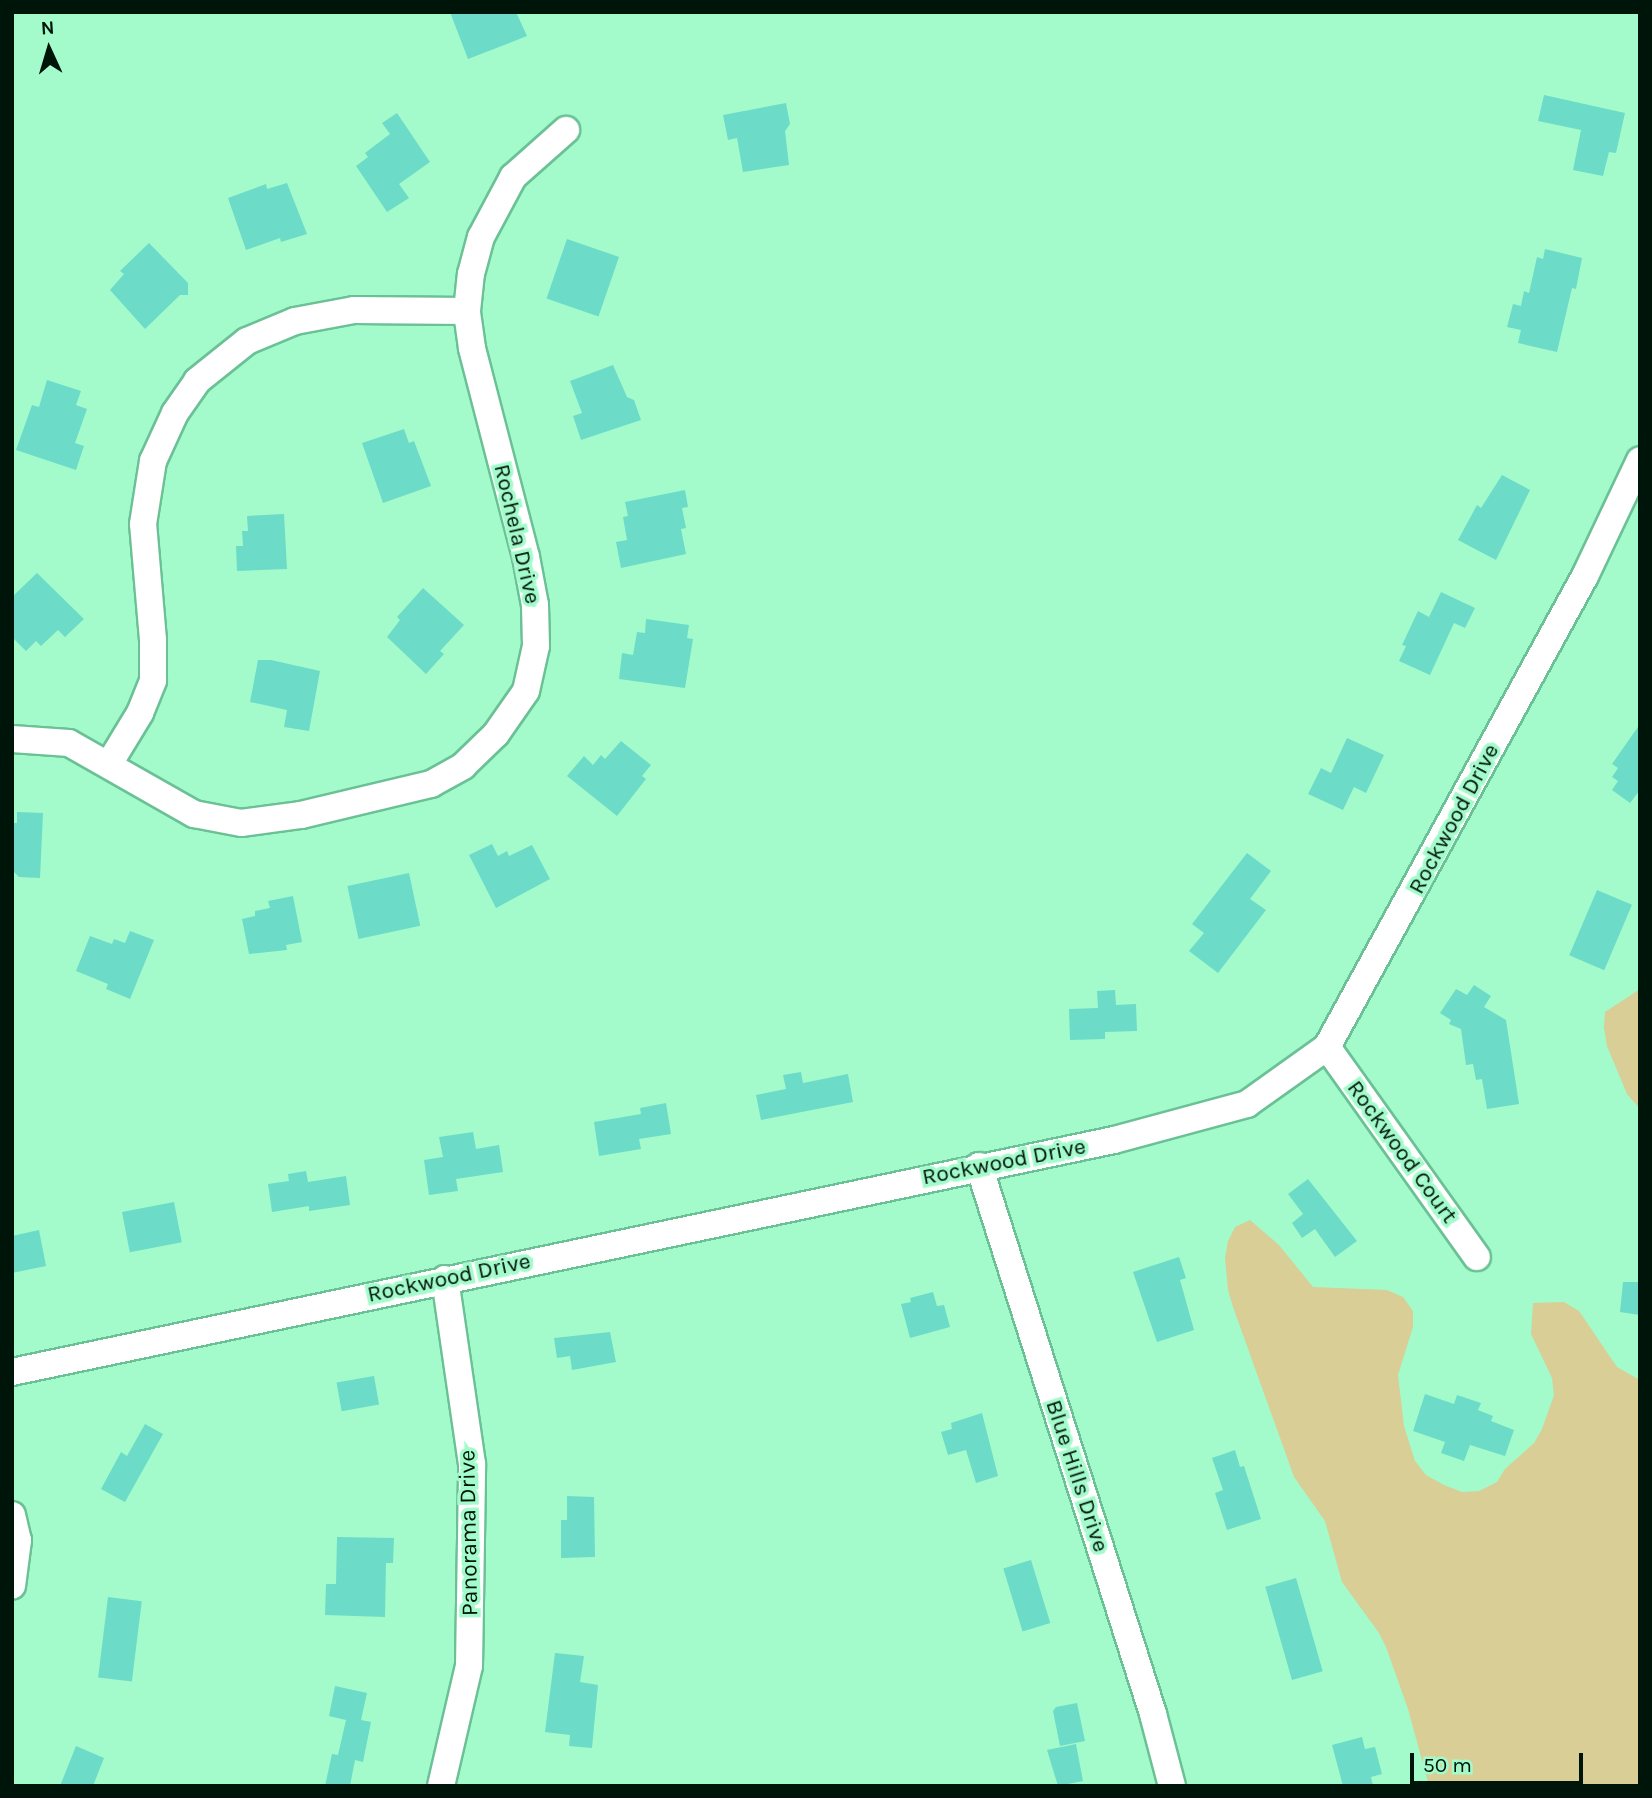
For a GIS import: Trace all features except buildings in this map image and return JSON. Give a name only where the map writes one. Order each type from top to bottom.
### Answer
[{"type":"street","name":"Rochela Drive","points":[[12,739],[69,743],[108,764],[144,789],[194,814],[241,822],[301,815],[431,784],[463,766],[496,734],[526,691],[536,646],[535,605],[526,557],[471,348],[467,311],[471,274],[481,237],[496,203],[513,177],[566,130]]},
{"type":"street","points":[[108,764],[140,713],[153,680],[153,640],[143,524],[153,461],[175,413],[197,381],[247,341],[295,321],[354,310],[467,311]]},
{"type":"street","name":"Rockwood Drive","points":[[12,1372],[1114,1140],[1247,1104],[1327,1048],[1585,576],[1640,460]]},
{"type":"street","name":"Rockwood Court","points":[[1327,1048],[1477,1257]]},
{"type":"street","name":"Blue Hills Drive","points":[[979,1167],[1153,1713],[1172,1786]]},
{"type":"street","name":"Panorama Drive","points":[[441,1786],[469,1666],[472,1464],[445,1279]]},
{"type":"street","points":[[12,1514],[18,1539],[12,1586]]},
{"type":"shaded area","points":[[1640,989],[1640,1109],[1627,1094],[1607,1046],[1604,1028],[1605,1012]]},
{"type":"shaded area","points":[[1250,1220],[1279,1245],[1313,1287],[1387,1290],[1403,1297],[1413,1311],[1413,1327],[1398,1375],[1404,1426],[1415,1461],[1426,1475],[1444,1485],[1462,1492],[1479,1491],[1497,1482],[1505,1469],[1534,1443],[1542,1429],[1554,1395],[1552,1378],[1531,1334],[1533,1303],[1564,1302],[1579,1311],[1617,1367],[1640,1380],[1640,1786],[1429,1786],[1408,1709],[1386,1647],[1342,1582],[1325,1521],[1294,1477],[1233,1307],[1228,1290],[1225,1258],[1228,1241],[1235,1227]]}]
